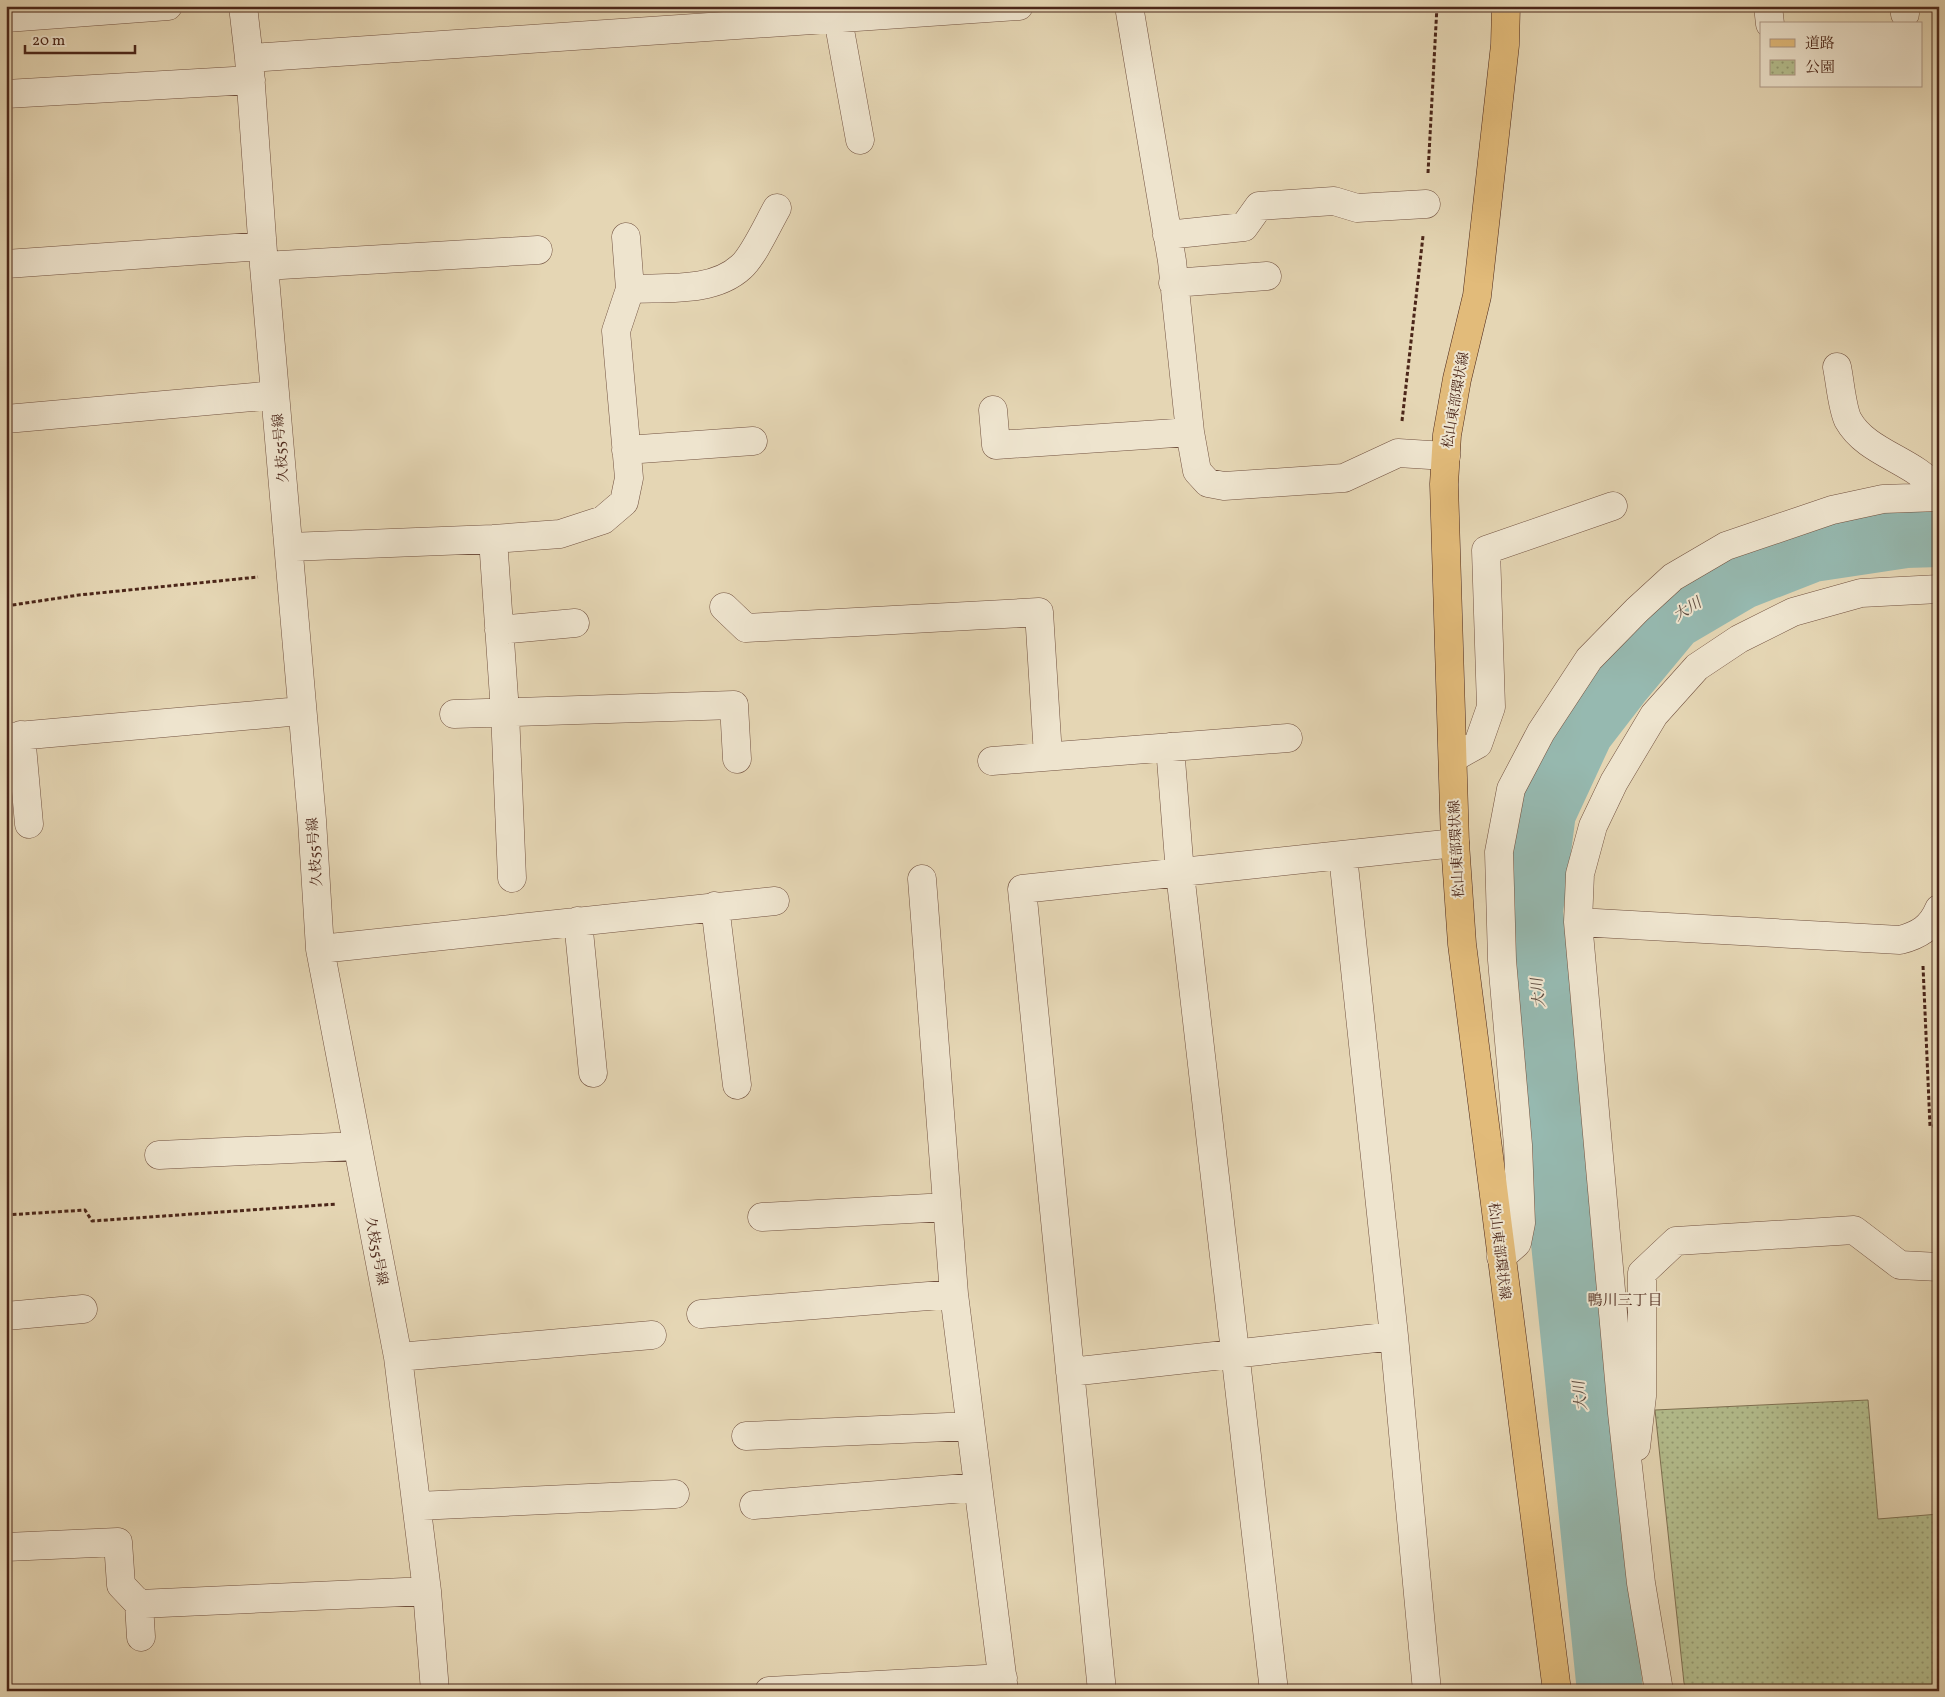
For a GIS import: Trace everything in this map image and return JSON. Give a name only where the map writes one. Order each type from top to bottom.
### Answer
[{"type":"main road","name":"松山東部環状線","points":[[1506,6],[1505,45],[1477,296],[1457,379],[1447,435],[1444,484],[1455,843],[1462,944],[1557,1691]]},
{"type":"street","points":[[6,18],[168,6]]},
{"type":"street","name":"久枝55号線","points":[[243,6],[250,69],[263,256],[290,560],[301,711],[312,820],[320,949],[356,1146],[398,1357],[427,1591],[434,1691]]},
{"type":"street","points":[[6,94],[250,69],[838,18],[1018,6]]},
{"type":"street","points":[[1129,6],[1167,235],[1190,432],[1197,471],[1208,483],[1224,486],[1344,478],[1398,454],[1446,456]]},
{"type":"street","points":[[1768,6],[1770,22]]},
{"type":"street","points":[[838,18],[860,140]]},
{"type":"street","points":[[1167,235],[1244,227],[1259,206],[1334,201],[1357,208],[1426,204]]},
{"type":"street","points":[[630,288],[695,286],[723,280],[743,266],[777,208]]},
{"type":"street","points":[[290,560],[560,534],[603,520],[624,502],[629,478],[616,331],[630,288],[626,237]]},
{"type":"street","points":[[6,264],[538,250]]},
{"type":"street","points":[[1173,283],[1267,276]]},
{"type":"street","points":[[1837,367],[1847,418],[1862,439],[1912,466],[1929,479],[1939,491]]},
{"type":"street","points":[[6,419],[275,395]]},
{"type":"street","points":[[994,410],[996,445],[1190,432]]},
{"type":"street","points":[[626,450],[753,441]]},
{"type":"street","points":[[1501,1257],[1517,1243],[1521,1223],[1518,1145],[1502,960],[1499,852],[1511,789],[1541,732],[1589,659],[1673,577],[1726,546],[1832,510],[1883,499],[1939,497]]},
{"type":"street","points":[[1453,758],[1478,744],[1491,707],[1486,550],[1613,506]]},
{"type":"street","points":[[493,539],[505,712],[512,878]]},
{"type":"street","points":[[1659,1691],[1641,1583],[1622,1413],[1578,922],[1580,874],[1593,826],[1614,782],[1654,715],[1698,667],[1739,639],[1793,612],[1861,593],[1939,589]]},
{"type":"street","points":[[724,607],[746,628],[1040,612],[1048,756]]},
{"type":"street","points":[[499,630],[575,623]]},
{"type":"street","points":[[454,714],[734,705],[737,759]]},
{"type":"street","points":[[30,824],[14,736],[301,711]]},
{"type":"street","points":[[992,761],[1288,738]]},
{"type":"street","points":[[1170,747],[1180,873],[1274,1691]]},
{"type":"street","points":[[1102,1691],[1022,889],[1455,843]]},
{"type":"street","points":[[1343,856],[1394,1336],[1427,1691]]},
{"type":"street","points":[[769,1691],[1003,1684],[954,1294],[922,879]]},
{"type":"street","points":[[320,949],[578,920],[775,901]]},
{"type":"street","points":[[714,906],[737,1085]]},
{"type":"street","points":[[1578,922],[1900,940],[1917,936],[1931,924],[1939,909]]},
{"type":"street","points":[[578,920],[593,1073]]},
{"type":"street","points":[[159,1155],[356,1146]]},
{"type":"street","points":[[762,1217],[947,1207]]},
{"type":"street","points":[[1631,1490],[1642,1396],[1642,1273],[1676,1241],[1854,1230],[1900,1265],[1939,1267]]},
{"type":"street","points":[[701,1314],[954,1294]]},
{"type":"street","points":[[6,1316],[83,1309]]},
{"type":"street","points":[[398,1357],[652,1335]]},
{"type":"street","points":[[1070,1372],[1394,1336]]},
{"type":"street","points":[[746,1436],[970,1426]]},
{"type":"street","points":[[754,1505],[978,1487]]},
{"type":"street","points":[[417,1506],[675,1494]]},
{"type":"street","points":[[6,1547],[118,1542],[121,1584],[139,1604],[142,1637]]},
{"type":"street","points":[[139,1604],[427,1591]]},
{"type":"path","points":[[6,606],[290,560]]},
{"type":"path","points":[[1917,936],[1922,947],[1930,1126],[1939,1126]]},
{"type":"path","points":[[6,1215],[85,1210],[92,1221],[367,1202]]},
{"type":"green space","points":[[1868,1400],[1878,1519],[1939,1514],[1939,1691],[1688,1691],[1684,1683],[1655,1410]]},
{"type":"waterway","name":"大川","points":[[1610,1691],[1530,911],[1543,812],[1581,730],[1672,617],[1740,577],[1812,549],[1905,535],[1939,534]]},
{"type":"district","name":"鴨川三丁目","points":[[1625,1300]]}]
